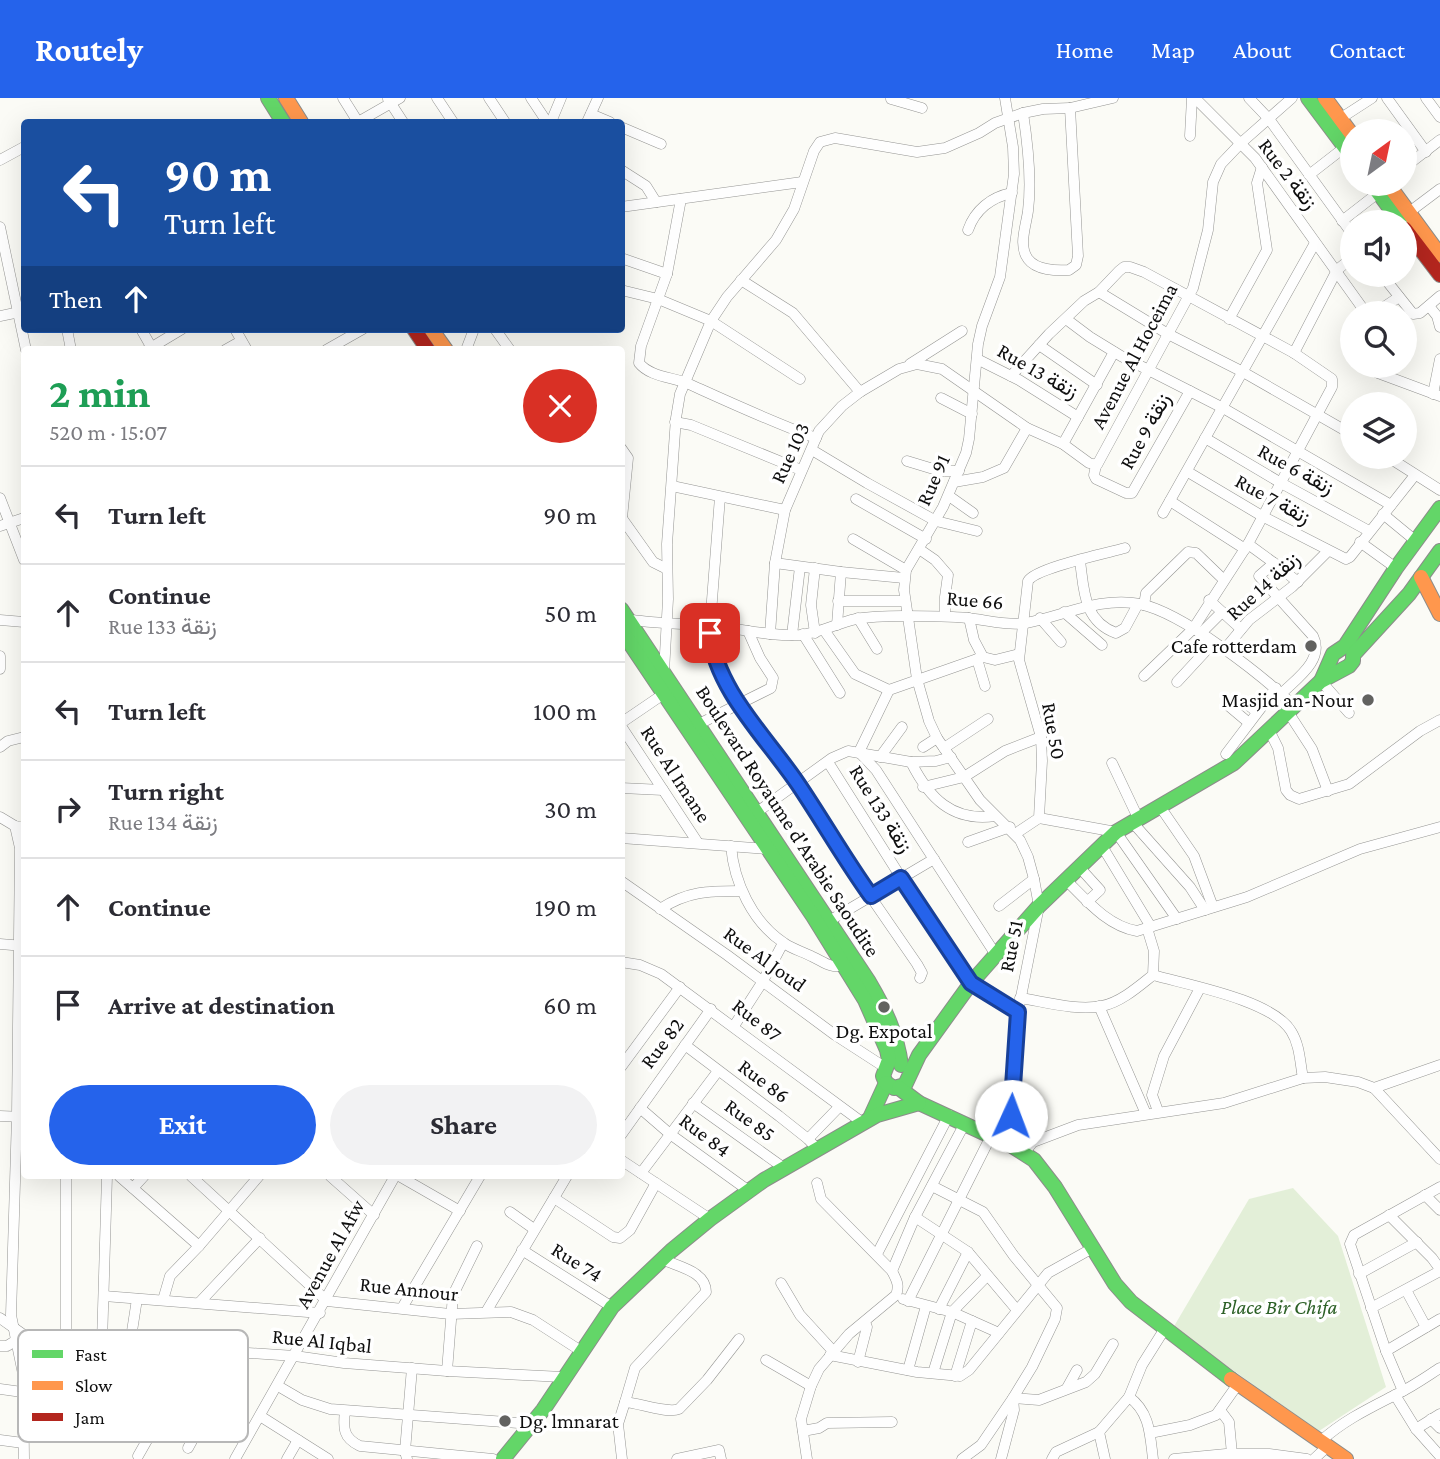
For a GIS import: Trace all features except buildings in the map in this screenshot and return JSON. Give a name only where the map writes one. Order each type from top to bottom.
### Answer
[{"type":"main road","points":[[268,98],[281,119]]},
{"type":"main road","points":[[286,98],[299,119]]},
{"type":"main road","points":[[1308,98],[1335,122]]},
{"type":"main road","points":[[1325,98],[1340,130]]},
{"type":"main road","points":[[1417,234],[1440,255]]},
{"type":"main road","points":[[1417,241],[1440,275]]},
{"type":"main road","points":[[870,1119],[897,1076],[919,1055],[971,983],[1039,906],[1116,832],[1234,763],[1337,663],[1351,664],[1349,651],[1396,568],[1418,542],[1440,508]]},
{"type":"main road","points":[[1349,651],[1395,610],[1440,551]]},
{"type":"main road","points":[[1420,578],[1440,614]]},
{"type":"main road","name":"Boulevard Royaume d'Arabie Saoudite","points":[[625,622],[664,672],[669,690],[699,724],[753,815]]},
{"type":"main road","name":"Boulevard Royaume d'Arabie Saoudite","points":[[625,622],[773,845],[829,921],[889,1019],[898,1045],[897,1076]]},
{"type":"main road","name":"Boulevard Royaume d'Arabie Saoudite","points":[[773,845],[865,1000],[897,1076]]},
{"type":"main road","points":[[897,1076],[919,1103],[1018,1149],[1034,1160],[1055,1187],[1091,1249],[1131,1302],[1164,1330],[1346,1459]]},
{"type":"main road","points":[[897,1076],[944,1113]]},
{"type":"main road","points":[[503,1459],[532,1424],[612,1307],[662,1259],[710,1219],[813,1145],[870,1119],[919,1103]]},
{"type":"street","points":[[343,98],[356,119]]},
{"type":"street","points":[[437,98],[451,119]]},
{"type":"street","points":[[489,98],[503,119]]},
{"type":"street","points":[[531,98],[547,119]]},
{"type":"street","points":[[550,119],[561,98]]},
{"type":"street","points":[[589,118],[598,98]]},
{"type":"street","points":[[891,98],[922,108]]},
{"type":"street","name":"Rue 91","points":[[905,574],[949,496],[966,453],[982,326],[1000,277],[1012,193],[1015,160],[1005,98]]},
{"type":"street","points":[[664,672],[667,544],[677,406],[711,321],[782,229],[794,209],[814,151],[824,141],[835,138],[917,152],[945,148],[1023,113],[1043,108],[1070,108],[1113,98]]},
{"type":"street","points":[[1190,136],[1194,98]]},
{"type":"street","name":"Rue 2 زنقة","points":[[1194,98],[1262,167],[1358,301]]},
{"type":"street","points":[[1249,98],[1269,119],[1340,218]]},
{"type":"street","name":"Avenue Al Hoceima","points":[[1099,461],[1188,297],[1208,229],[1213,182],[1221,164],[1292,98]]},
{"type":"street","points":[[1335,122],[1373,98]]},
{"type":"street","points":[[1387,98],[1426,152]]},
{"type":"street","points":[[1426,98],[1440,117]]},
{"type":"street","points":[[363,119],[393,100],[402,119]]},
{"type":"street","points":[[1023,113],[1029,194],[1024,251],[1036,265],[1069,270],[1076,265],[1078,256],[1070,108]]},
{"type":"street","points":[[625,129],[660,144]]},
{"type":"street","points":[[1418,158],[1440,140]]},
{"type":"street","points":[[0,159],[21,151]]},
{"type":"street","points":[[1309,175],[1340,154]]},
{"type":"street","points":[[1229,319],[1267,250],[1257,183],[1262,167]]},
{"type":"street","points":[[625,173],[646,186],[656,202]]},
{"type":"street","points":[[625,206],[802,182]]},
{"type":"street","points":[[1416,210],[1440,190]]},
{"type":"street","points":[[968,230],[980,209],[1012,193]]},
{"type":"street","points":[[1353,210],[1368,196]]},
{"type":"street","points":[[681,199],[667,274],[641,346],[639,363],[651,372],[816,438]]},
{"type":"street","points":[[0,227],[21,312],[0,316]]},
{"type":"street","points":[[1163,513],[1315,243]]},
{"type":"street","points":[[625,259],[667,274]]},
{"type":"street","points":[[1011,376],[1084,301],[1099,292],[1124,267],[1144,271],[1329,374],[1333,381],[1332,387],[1246,546],[1209,600],[1196,631]]},
{"type":"street","points":[[1294,354],[1340,268]]},
{"type":"street","points":[[741,280],[793,313],[860,392]]},
{"type":"street","points":[[1391,287],[1413,314],[1418,314],[1440,296]]},
{"type":"street","points":[[625,291],[658,299],[711,321],[800,379]]},
{"type":"street","points":[[1099,292],[1168,334],[1243,372],[1340,427]]},
{"type":"street","points":[[1393,301],[1399,297]]},
{"type":"street","points":[[1429,306],[1437,316],[1440,327]]},
{"type":"street","points":[[1066,319],[1114,352],[1223,408],[1391,505]]},
{"type":"street","name":"Rue 103","points":[[770,634],[775,563],[785,510],[823,425],[860,392],[962,331]]},
{"type":"street","points":[[156,346],[176,333]]},
{"type":"street","points":[[331,346],[346,333]]},
{"type":"street","points":[[1039,345],[1097,385]]},
{"type":"street","points":[[1063,444],[1114,352]]},
{"type":"street","name":"Rue 13 زنقة","points":[[977,359],[1079,417]]},
{"type":"street","points":[[1391,378],[1437,395],[1440,359]]},
{"type":"street","points":[[909,364],[942,369],[1027,428],[1063,444],[1089,463],[1099,461]]},
{"type":"street","name":"Rue 9 زنقة","points":[[1099,461],[1094,475],[1096,479],[1126,493],[1132,493],[1190,391]]},
{"type":"street","points":[[941,398],[972,414]]},
{"type":"street","points":[[675,422],[691,425],[801,470]]},
{"type":"street","points":[[954,482],[983,477],[1004,468],[1027,428]]},
{"type":"street","name":"Rue 6 زنقة","points":[[1205,438],[1369,531]]},
{"type":"street","points":[[811,450],[936,521],[977,531]]},
{"type":"street","points":[[625,454],[628,458],[625,488]]},
{"type":"street","points":[[907,461],[940,471],[959,471]]},
{"type":"street","points":[[1406,469],[1440,490]]},
{"type":"street","name":"Rue 7 زنقة","points":[[1188,472],[1262,516],[1340,557],[1350,557],[1360,542]]},
{"type":"street","points":[[1396,568],[1360,542],[1415,475]]},
{"type":"street","points":[[672,486],[785,510]]},
{"type":"street","points":[[949,496],[973,513]]},
{"type":"street","points":[[720,497],[710,626],[717,665],[917,964],[922,973],[920,978]]},
{"type":"street","points":[[0,498],[5,525],[21,554]]},
{"type":"street","points":[[856,499],[926,539]]},
{"type":"street","points":[[1170,501],[1258,551],[1298,582]]},
{"type":"street","points":[[1383,514],[1418,542]]},
{"type":"street","points":[[625,521],[653,562],[667,569]]},
{"type":"street","points":[[853,539],[905,574]]},
{"type":"street","points":[[1125,548],[1080,561],[1087,607],[1098,621],[1116,632],[1126,625],[1146,593],[1188,552],[1196,553],[1224,580]]},
{"type":"street","points":[[919,549],[928,554],[948,575],[945,616]]},
{"type":"street","name":"Rue 14 زنقة","points":[[1224,650],[1241,629],[1298,582],[1328,551]]},
{"type":"street","name":"Rue 50","points":[[1039,818],[1041,737],[1020,669],[1019,654],[1027,584],[1030,576],[1046,569],[1080,561]]},
{"type":"street","points":[[775,563],[841,572],[905,574]]},
{"type":"street","points":[[1226,754],[1257,712],[1313,660],[1317,646],[1313,636],[1259,576],[1274,563]]},
{"type":"street","points":[[792,635],[800,567]]},
{"type":"street","points":[[815,568],[811,605],[820,632],[856,674],[889,690]]},
{"type":"street","points":[[838,625],[841,572]]},
{"type":"street","points":[[905,574],[906,616],[925,711],[937,738],[980,800],[1015,834]]},
{"type":"street","points":[[1209,600],[1241,629]]},
{"type":"street","points":[[838,601],[905,601]]},
{"type":"street","name":"Rue 66","points":[[625,619],[792,635],[820,632],[858,618],[945,616],[1024,623],[1087,607],[1121,602],[1141,604],[1196,631],[1279,691],[1312,749],[1328,791]]},
{"type":"street","points":[[1064,612],[1102,645]]},
{"type":"street","points":[[1144,676],[1222,612]]},
{"type":"street","points":[[858,618],[877,649]]},
{"type":"street","points":[[969,618],[985,686]]},
{"type":"street","points":[[1040,618],[1061,642]]},
{"type":"street","points":[[0,620],[21,622]]},
{"type":"street","points":[[699,724],[768,691],[773,683],[773,678],[748,631]]},
{"type":"street","points":[[803,634],[840,693]]},
{"type":"street","points":[[1177,682],[1213,643]]},
{"type":"street","points":[[859,752],[889,690],[980,658],[995,660],[1019,654]]},
{"type":"street","points":[[0,658],[0,669]]},
{"type":"street","points":[[1321,681],[1349,713]]},
{"type":"street","points":[[625,722],[669,690]]},
{"type":"street","points":[[1243,701],[1257,712]]},
{"type":"street","points":[[1230,707],[1249,723]]},
{"type":"street","points":[[944,748],[988,719]]},
{"type":"street","points":[[1269,730],[1278,748],[1283,783],[1290,795],[1299,799],[1328,791],[1358,778],[1440,720]]},
{"type":"street","points":[[880,757],[902,727]]},
{"type":"street","name":"Rue Al Imane","points":[[625,731],[698,844]]},
{"type":"street","points":[[923,787],[964,777],[1005,751],[1041,737]]},
{"type":"street","points":[[3,741],[21,738]]},
{"type":"street","points":[[923,747],[937,738]]},
{"type":"street","points":[[859,752],[876,770],[996,955]]},
{"type":"street","points":[[753,815],[842,753],[859,752],[911,762],[936,761],[951,757]]},
{"type":"street","name":"Rue 133 زنقة","points":[[828,762],[971,983]]},
{"type":"street","points":[[911,762],[923,787],[944,805],[958,813],[978,818],[995,816]]},
{"type":"street","points":[[1112,763],[1136,822],[1209,909]]},
{"type":"street","points":[[625,788],[663,790]]},
{"type":"street","points":[[1161,808],[1194,856],[1209,909]]},
{"type":"street","points":[[0,817],[20,827]]},
{"type":"street","points":[[968,842],[1015,834],[1039,818],[1116,832],[1177,919]]},
{"type":"street","points":[[1067,881],[1087,902],[1126,929],[1137,931],[1247,897],[1353,851],[1440,827]]},
{"type":"street","name":"Rue 51","points":[[1015,834],[1028,857],[1039,906],[1018,1012],[1013,1073],[1018,1149]]},
{"type":"street","points":[[625,838],[731,846],[773,845]]},
{"type":"street","points":[[731,846],[732,863],[741,891],[765,924],[783,943],[831,967],[843,965]]},
{"type":"street","points":[[1102,846],[1149,927],[1154,951],[1153,975]]},
{"type":"street","points":[[829,921],[934,859]]},
{"type":"street","points":[[1080,868],[1100,890],[1087,902]]},
{"type":"street","points":[[999,906],[1034,879]]},
{"type":"street","name":"Rue Al Joud","points":[[625,884],[835,1035],[897,1076]]},
{"type":"street","points":[[660,909],[685,895],[741,891]]},
{"type":"street","points":[[734,1026],[783,943]]},
{"type":"street","points":[[0,944],[21,946],[21,1116],[11,1310],[18,1354]]},
{"type":"street","name":"Rue 87","points":[[625,963],[640,965],[661,974],[839,1107],[870,1119]]},
{"type":"street","points":[[1153,975],[1256,1006],[1277,1016],[1291,1031],[1298,1049],[1303,1079]]},
{"type":"street","points":[[1020,998],[1099,1006],[1116,1001],[1153,975]]},
{"type":"street","points":[[971,983],[1018,1012]]},
{"type":"street","points":[[625,1062],[680,987]]},
{"type":"street","points":[[1158,1111],[1152,1096],[1164,1056],[1200,988]]},
{"type":"street","points":[[1099,1006],[1146,1114]]},
{"type":"street","name":"Rue 82","points":[[625,1129],[711,1009]]},
{"type":"street","name":"Rue 86","points":[[685,1045],[813,1145]]},
{"type":"street","points":[[1374,1088],[1440,1065]]},
{"type":"street","points":[[641,1173],[718,1071]]},
{"type":"street","points":[[1018,1149],[1069,1128],[1158,1111],[1224,1103],[1303,1079],[1325,1077],[1358,1082],[1374,1088],[1440,1159]]},
{"type":"street","name":"Rue 85","points":[[693,1103],[784,1168]]},
{"type":"street","points":[[813,1145],[839,1107]]},
{"type":"street","name":"Rue 84","points":[[640,1108],[670,1134],[748,1191]]},
{"type":"street","points":[[877,1254],[944,1113]]},
{"type":"street","points":[[0,1116],[21,1116]]},
{"type":"street","points":[[892,1270],[915,1217],[965,1123]]},
{"type":"street","points":[[908,1301],[991,1136]]},
{"type":"street","points":[[625,1163],[710,1219]]},
{"type":"street","points":[[66,1179],[66,1330]]},
{"type":"street","points":[[103,1330],[107,1179]]},
{"type":"street","points":[[123,1179],[199,1246]]},
{"type":"street","points":[[134,1188],[142,1179]]},
{"type":"street","points":[[194,1179],[327,1301]]},
{"type":"street","points":[[163,1300],[170,1276],[257,1179]]},
{"type":"street","points":[[333,1179],[374,1216]]},
{"type":"street","name":"Avenue Al Afw","points":[[248,1438],[395,1179]]},
{"type":"street","points":[[402,1179],[460,1211]]},
{"type":"street","points":[[401,1307],[478,1179]]},
{"type":"street","name":"Rue Annour","points":[[486,1312],[564,1179]]},
{"type":"street","points":[[554,1199],[613,1237],[620,1238],[631,1230],[656,1183]]},
{"type":"street","points":[[807,1459],[801,1419],[819,1369],[849,1334],[897,1295],[898,1282],[892,1270],[821,1199],[817,1183]]},
{"type":"street","points":[[932,1186],[984,1212],[1014,1256],[1057,1308],[1057,1314],[1032,1367],[1013,1398],[981,1445],[962,1459]]},
{"type":"street","points":[[1440,1187],[1352,1237],[1350,1244],[1399,1393],[1416,1429],[1440,1456]]},
{"type":"street","points":[[1425,1195],[1440,1210]]},
{"type":"street","points":[[510,1212],[534,1229]]},
{"type":"street","points":[[1371,1308],[1440,1270],[1417,1242],[1389,1216]]},
{"type":"street","points":[[915,1217],[968,1252],[1017,1310]]},
{"type":"street","points":[[199,1303],[260,1238]]},
{"type":"street","points":[[1359,1274],[1417,1242]]},
{"type":"street","points":[[447,1371],[453,1295],[477,1246]]},
{"type":"street","points":[[781,1283],[800,1315],[831,1353],[858,1362],[960,1376],[969,1370],[1048,1273],[1091,1249]]},
{"type":"street","name":"Rue 74","points":[[522,1250],[612,1307]]},
{"type":"street","points":[[939,1309],[968,1252]]},
{"type":"street","points":[[622,1459],[618,1424],[635,1368],[706,1292],[699,1276],[662,1259]]},
{"type":"street","points":[[933,1373],[952,1312],[988,1276]]},
{"type":"street","points":[[1406,1290],[1426,1327]]},
{"type":"street","points":[[897,1295],[908,1301],[952,1312],[999,1332]]},
{"type":"street","points":[[104,1296],[320,1313]]},
{"type":"street","points":[[132,1330],[137,1299]]},
{"type":"street","name":"Rue Annour","points":[[327,1301],[450,1314],[486,1312],[522,1315],[581,1351]]},
{"type":"street","points":[[908,1370],[926,1306]]},
{"type":"street","name":"Rue Al Iqbal","points":[[0,1318],[18,1331]]},
{"type":"street","points":[[1386,1351],[1440,1319]]},
{"type":"street","points":[[955,1376],[972,1321]]},
{"type":"street","points":[[858,1362],[867,1327],[865,1322]]},
{"type":"street","points":[[1052,1459],[1056,1452],[1100,1432],[1129,1397],[1142,1365],[1164,1330]]},
{"type":"street","points":[[625,1402],[641,1403],[673,1412],[679,1409],[707,1380],[738,1339]]},
{"type":"street","points":[[0,1346],[15,1342]]},
{"type":"street","points":[[1013,1398],[1039,1400],[1086,1382],[1095,1374],[1113,1344]]},
{"type":"street","name":"Rue Al Iqbal","points":[[248,1353],[447,1371],[563,1377]]},
{"type":"street","points":[[766,1360],[811,1386]]},
{"type":"street","points":[[406,1455],[412,1368]]},
{"type":"street","points":[[1314,1459],[1335,1429],[1375,1403],[1399,1393],[1440,1368]]},
{"type":"street","points":[[1067,1388],[1077,1370]]},
{"type":"street","points":[[1150,1433],[1190,1425],[1216,1415],[1238,1384]]},
{"type":"street","points":[[278,1386],[315,1405],[345,1411],[532,1424]]},
{"type":"street","points":[[0,1390],[18,1392]]},
{"type":"street","points":[[1129,1397],[1143,1409],[1150,1433],[1153,1459],[1159,1459]]},
{"type":"street","points":[[1001,1459],[1014,1410],[1013,1398]]},
{"type":"street","points":[[1220,1410],[1229,1422],[1228,1456]]},
{"type":"street","points":[[345,1411],[345,1434],[351,1442],[406,1455],[456,1454],[493,1459]]},
{"type":"street","points":[[260,1416],[328,1459]]},
{"type":"street","points":[[1416,1429],[1436,1416],[1440,1428]]},
{"type":"street","points":[[803,1431],[819,1428],[827,1423],[892,1422]]},
{"type":"street","points":[[1100,1432],[1105,1459]]},
{"type":"street","points":[[0,1440],[23,1443],[24,1459]]},
{"type":"street","points":[[288,1459],[298,1440]]},
{"type":"street","points":[[138,1456],[146,1442]]},
{"type":"street","points":[[188,1448],[191,1442]]},
{"type":"street","name":"Avenue Al Afw","points":[[236,1459],[245,1442]]},
{"type":"street","points":[[677,1459],[692,1458],[719,1450],[721,1459]]},
{"type":"street","points":[[1174,1459],[1269,1454],[1307,1459]]},
{"type":"green space","name":"Place Bir Chifa","points":[[1293,1188],[1338,1236],[1386,1387],[1319,1431],[1173,1328],[1249,1199]]},
{"type":"traffic: fast","points":[[268,98],[281,119]]},
{"type":"traffic: fast","points":[[1308,98],[1340,141]]},
{"type":"traffic: fast","points":[[1381,196],[1391,210]]},
{"type":"traffic: fast","points":[[1322,679],[1333,654],[1345,646],[1396,568],[1440,508]]},
{"type":"traffic: fast","points":[[886,1083],[894,1088],[905,1085],[919,1055],[971,983],[1039,906],[1116,832],[1234,763],[1321,681],[1349,666],[1353,655],[1409,594],[1440,551]]},
{"type":"traffic: fast","points":[[625,615],[869,982],[890,1022],[901,1065]]},
{"type":"traffic: fast","points":[[625,636],[813,916],[865,1000],[889,1060],[883,1076],[886,1083],[870,1118]]},
{"type":"traffic: fast","points":[[899,1088],[919,1103],[1012,1146],[1034,1160],[1055,1187],[1115,1284],[1131,1302],[1231,1379]]},
{"type":"traffic: fast","points":[[503,1459],[543,1410],[612,1307],[671,1251],[764,1180],[877,1115],[919,1103]]},
{"type":"traffic: slow","points":[[286,98],[299,119]]},
{"type":"traffic: slow","points":[[1325,98],[1340,119]]},
{"type":"traffic: slow","points":[[1397,196],[1440,255]]},
{"type":"traffic: slow","points":[[434,333],[443,346]]},
{"type":"traffic: slow","points":[[1421,577],[1440,614]]},
{"type":"traffic: slow","points":[[1231,1379],[1346,1459]]},
{"type":"traffic: jam","points":[[1417,245],[1440,275]]},
{"type":"traffic: jam","points":[[417,333],[425,346]]},
{"type":"place","name":"Cafe rotterdam","points":[[1311,646]]},
{"type":"place","name":"Masjid an-Nour","points":[[1368,700]]},
{"type":"place","name":"Dg. Expotal","points":[[884,1007]]},
{"type":"place","name":"Dg. lmnarat","points":[[505,1421]]},
{"type":"route","points":[[710,633],[713,655],[722,676],[797,782],[871,896],[901,878],[971,983],[1018,1012],[1011,1116]]}]
